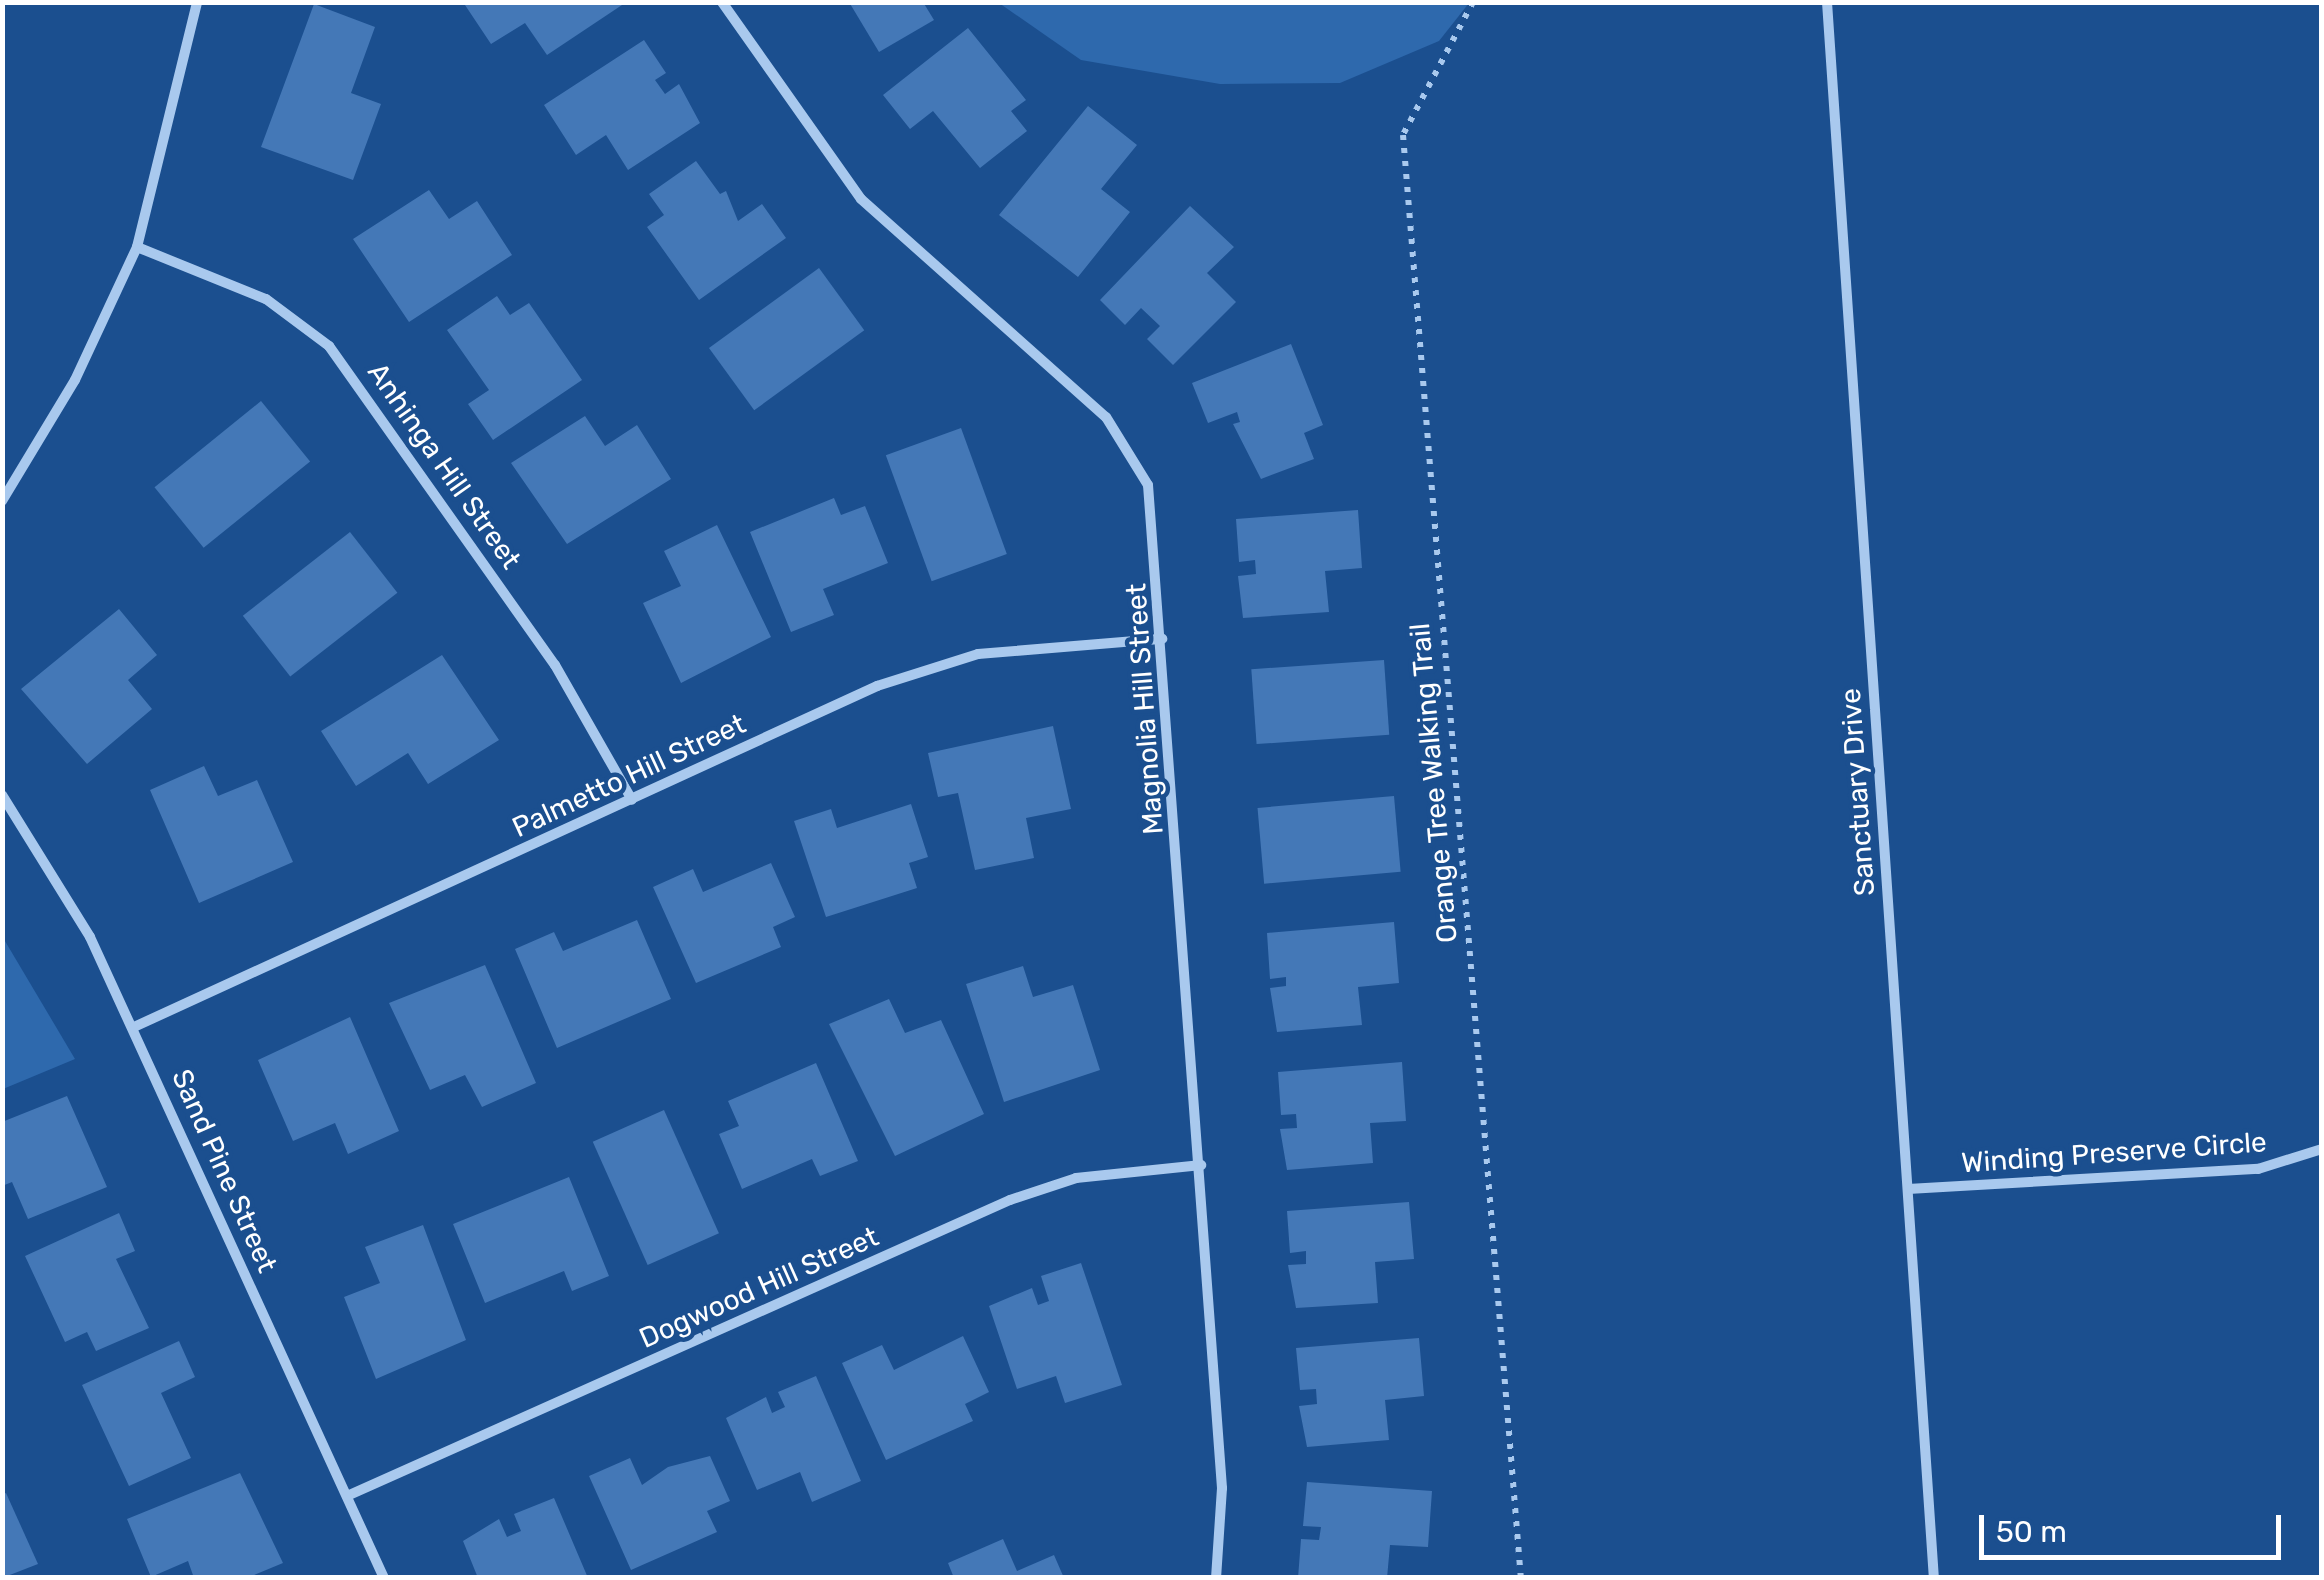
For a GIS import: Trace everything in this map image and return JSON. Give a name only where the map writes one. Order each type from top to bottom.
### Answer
[{"type":"street","points":[[2,501],[75,380],[137,247],[198,2]]},
{"type":"street","name":"Magnolia Hill Street","points":[[722,2],[861,199],[1123,438],[1151,498],[1202,1164],[1222,1488],[1216,1578]]},
{"type":"street","name":"Sanctuary Drive","points":[[1827,2],[1934,1578]]},
{"type":"street","name":"Anhinga Hill Street","points":[[137,247],[266,299],[329,346],[555,664],[632,800]]},
{"type":"street","name":"Palmetto Hill Street","points":[[134,1028],[632,800],[943,663],[1162,639]]},
{"type":"street","name":"Sand Pine Street","points":[[2,795],[56,872],[134,1028],[384,1578]]},
{"type":"street","name":"Winding Preserve Circle","points":[[1908,1189],[2258,1169],[2322,1149]]},
{"type":"street","name":"Dogwood Hill Street","points":[[347,1496],[1010,1200],[1093,1175],[1202,1164]]},
{"type":"path","name":"Orange Tree Walking Trail","points":[[1473,2],[1403,135],[1522,1578]]},
{"type":"shaded area","points":[[999,3],[1469,3],[1439,41],[1340,83],[1220,84],[1081,60]]},
{"type":"shaded area","points":[[2,936],[75,1059],[3,1089],[2,1089]]},
{"type":"building","points":[[463,2],[622,5],[547,55],[525,23],[491,44]]},
{"type":"building","points":[[849,2],[923,2],[934,20],[879,52]]},
{"type":"building","points":[[314,4],[375,27],[351,93],[381,104],[353,180],[261,147]]},
{"type":"building","points":[[968,28],[1026,100],[1011,111],[1027,131],[980,168],[933,111],[910,129],[883,95]]},
{"type":"building","points":[[644,40],[666,73],[655,80],[665,94],[679,84],[700,123],[628,170],[606,135],[576,155],[544,105]]},
{"type":"building","points":[[1088,106],[1137,145],[1101,189],[1130,212],[1078,277],[999,215]]},
{"type":"building","points":[[696,161],[720,194],[726,191],[738,221],[762,204],[786,238],[699,300],[647,227],[664,215],[649,194]]},
{"type":"building","points":[[429,190],[449,219],[477,201],[512,255],[409,322],[353,239]]},
{"type":"building","points":[[1190,206],[1234,247],[1207,273],[1236,302],[1173,365],[1147,339],[1160,326],[1141,308],[1125,325],[1100,300]]},
{"type":"building","points":[[819,268],[864,330],[754,410],[709,348]]},
{"type":"building","points":[[497,296],[510,315],[529,303],[582,380],[493,440],[468,404],[489,390],[447,330]]},
{"type":"building","points":[[1291,344],[1323,425],[1304,433],[1314,459],[1261,479],[1233,424],[1240,422],[1237,412],[1208,423],[1192,383]]},
{"type":"building","points":[[261,401],[310,462],[204,548],[155,487]]},
{"type":"building","points":[[585,416],[605,446],[637,425],[671,479],[567,544],[511,463]]},
{"type":"building","points":[[961,428],[1007,554],[932,581],[886,455]]},
{"type":"building","points":[[834,498],[841,515],[865,506],[888,563],[823,589],[834,615],[791,632],[750,532]]},
{"type":"building","points":[[1358,510],[1362,568],[1325,571],[1329,612],[1243,618],[1238,576],[1256,574],[1255,560],[1239,562],[1236,519]]},
{"type":"building","points":[[717,525],[771,637],[681,683],[643,603],[681,586],[664,551]]},
{"type":"building","points":[[350,532],[397,593],[290,676],[243,616]]},
{"type":"building","points":[[119,609],[157,655],[128,680],[152,709],[87,764],[21,689]]},
{"type":"building","points":[[442,655],[499,740],[428,784],[408,753],[356,786],[321,731]]},
{"type":"building","points":[[1384,660],[1389,735],[1257,744],[1251,669]]},
{"type":"building","points":[[1053,726],[1071,809],[1026,818],[1034,858],[975,870],[958,793],[938,797],[928,753]]},
{"type":"building","points":[[204,766],[218,796],[257,780],[293,862],[199,903],[150,790]]},
{"type":"building","points":[[1394,796],[1401,872],[1264,884],[1258,808]]},
{"type":"building","points":[[911,804],[928,857],[909,863],[917,888],[826,917],[794,821],[831,809],[837,828]]},
{"type":"building","points":[[771,863],[795,917],[773,927],[781,947],[696,983],[653,887],[693,869],[703,892]]},
{"type":"building","points":[[637,920],[671,999],[557,1048],[515,949],[554,932],[563,951]]},
{"type":"building","points":[[1394,922],[1399,983],[1358,987],[1362,1025],[1277,1032],[1270,988],[1286,986],[1286,977],[1270,979],[1267,933]]},
{"type":"building","points":[[485,965],[536,1083],[482,1107],[465,1075],[430,1090],[389,1003]]},
{"type":"building","points":[[1023,966],[1033,997],[1073,985],[1100,1070],[1004,1102],[966,984]]},
{"type":"building","points":[[889,999],[905,1033],[941,1020],[984,1114],[895,1156],[829,1024]]},
{"type":"building","points":[[350,1017],[399,1131],[348,1154],[335,1123],[293,1141],[258,1060]]},
{"type":"building","points":[[1402,1062],[1406,1121],[1370,1123],[1373,1163],[1287,1170],[1280,1129],[1297,1128],[1296,1114],[1281,1115],[1278,1072]]},
{"type":"building","points":[[816,1063],[858,1161],[820,1176],[812,1159],[742,1189],[719,1134],[739,1126],[728,1101]]},
{"type":"building","points":[[67,1096],[107,1187],[28,1219],[12,1182],[2,1186],[2,1122]]},
{"type":"building","points":[[664,1110],[719,1233],[648,1265],[593,1142]]},
{"type":"building","points":[[569,1177],[609,1276],[572,1291],[564,1271],[485,1303],[453,1224]]},
{"type":"building","points":[[1409,1202],[1414,1259],[1375,1262],[1378,1303],[1296,1308],[1288,1265],[1306,1264],[1306,1251],[1290,1253],[1287,1211]]},
{"type":"building","points":[[119,1213],[135,1251],[116,1259],[149,1328],[96,1351],[87,1332],[65,1342],[25,1256]]},
{"type":"building","points":[[423,1225],[466,1340],[376,1379],[344,1297],[380,1283],[365,1247]]},
{"type":"building","points":[[1081,1263],[1122,1385],[1065,1403],[1056,1376],[1017,1389],[989,1306],[1032,1288],[1038,1305],[1049,1301],[1041,1276]]},
{"type":"building","points":[[963,1336],[989,1392],[965,1404],[973,1421],[886,1460],[842,1363],[882,1345],[894,1370]]},
{"type":"building","points":[[1419,1338],[1424,1396],[1385,1400],[1389,1440],[1307,1447],[1299,1406],[1317,1404],[1316,1389],[1300,1390],[1296,1348]]},
{"type":"building","points":[[179,1341],[195,1377],[161,1393],[191,1458],[129,1486],[82,1385]]},
{"type":"building","points":[[816,1376],[861,1481],[812,1502],[800,1472],[757,1490],[726,1418],[766,1397],[772,1413],[785,1407],[778,1392]]},
{"type":"building","points":[[710,1456],[730,1501],[707,1511],[717,1532],[631,1570],[589,1476],[630,1458],[642,1485],[668,1467]]},
{"type":"building","points":[[240,1473],[283,1563],[247,1578],[194,1578],[188,1561],[151,1577],[127,1519]]},
{"type":"building","points":[[1307,1482],[1432,1491],[1428,1547],[1390,1545],[1387,1578],[1298,1578],[1301,1539],[1319,1540],[1321,1527],[1303,1526]]},
{"type":"building","points":[[6,1493],[38,1564],[2,1578],[2,1495]]},
{"type":"building","points":[[554,1498],[588,1578],[478,1578],[463,1541],[499,1519],[507,1537],[521,1531],[514,1514]]},
{"type":"building","points":[[1003,1539],[1017,1571],[1054,1555],[1064,1578],[954,1578],[948,1563]]}]
